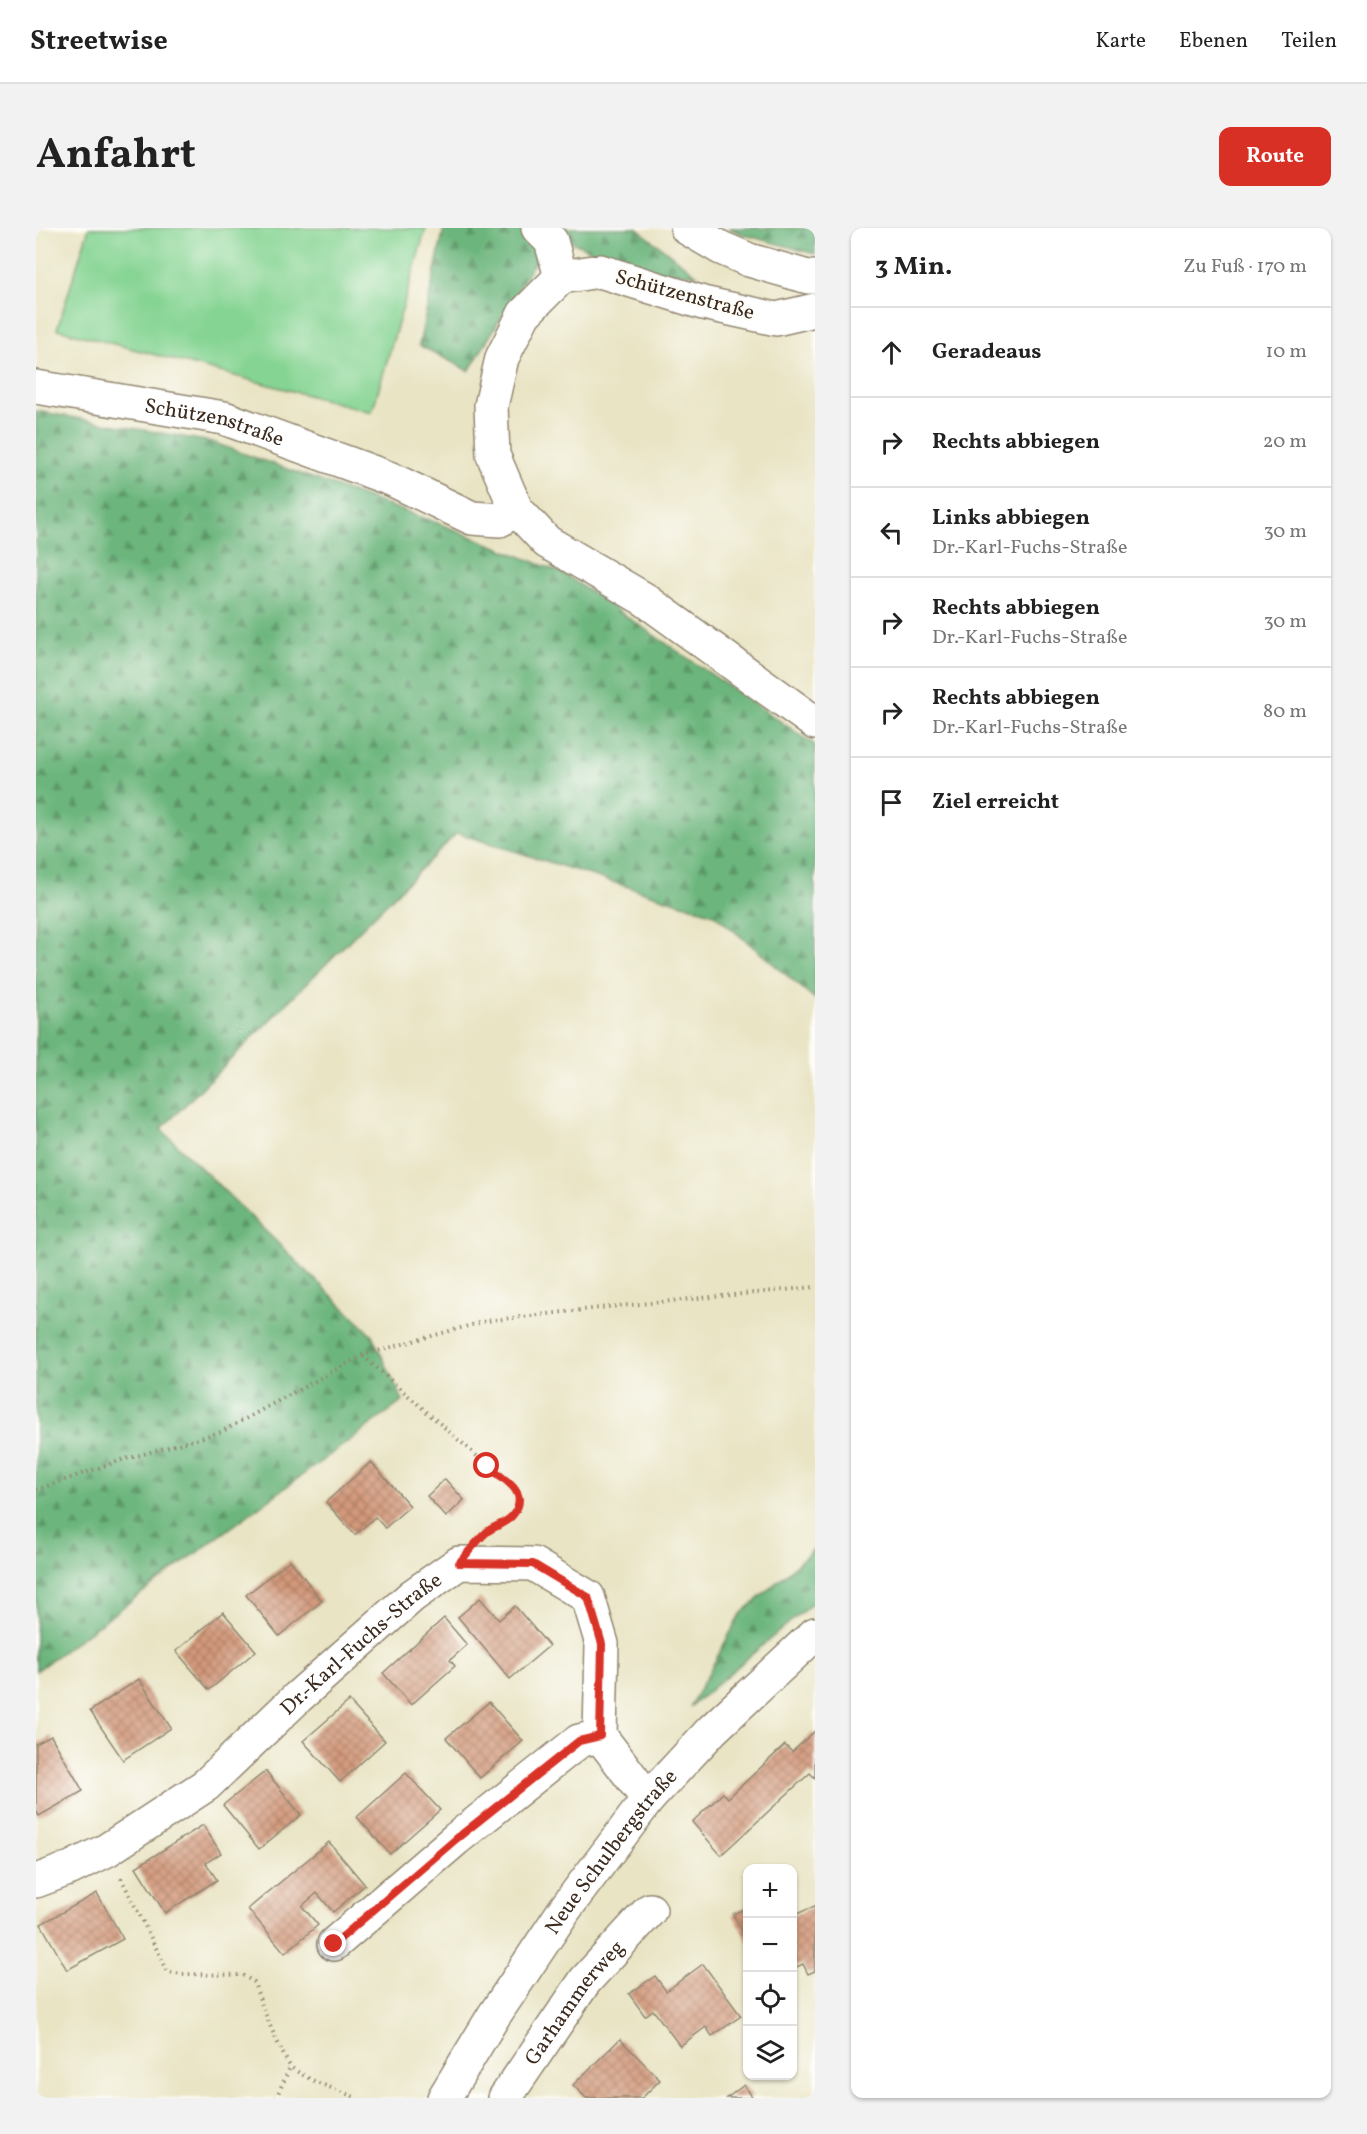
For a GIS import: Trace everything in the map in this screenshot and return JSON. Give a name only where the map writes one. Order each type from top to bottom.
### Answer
[{"type":"street","points":[[538,228],[551,241],[561,277],[524,314],[502,358],[491,406],[493,455],[516,509],[547,542],[644,599],[815,723]]},
{"type":"street","points":[[687,228],[721,248],[749,260],[815,277]]},
{"type":"street","name":"Schützenstraße","points":[[561,277],[600,271],[703,303],[776,319],[815,310]]},
{"type":"street","name":"Schützenstraße","points":[[36,387],[224,418],[391,479],[472,518],[500,520],[516,509]]},
{"type":"street","name":"Dr.-Karl-Fuchs-Straße","points":[[36,1881],[71,1868],[107,1850],[206,1785],[298,1697],[412,1596],[459,1563],[533,1564],[588,1597],[602,1644],[600,1736]]},
{"type":"street","name":"Neue Schulbergstraße","points":[[444,2098],[493,2017],[566,1909],[648,1799],[712,1730],[815,1634]]},
{"type":"street","points":[[334,1944],[456,1839],[579,1741],[600,1736],[648,1799]]},
{"type":"street","name":"Garhammerweg","points":[[505,2098],[585,1981],[650,1910]]},
{"type":"path","points":[[36,1490],[119,1461],[221,1432],[363,1355],[486,1321],[815,1287]]},
{"type":"path","points":[[363,1355],[519,1493],[520,1503],[512,1517],[488,1532],[459,1563]]},
{"type":"path","points":[[107,1850],[168,1972],[242,1975],[254,1982],[258,1997],[290,2067],[357,2098]]},
{"type":"path","points":[[276,2098],[290,2067]]},
{"type":"green space","points":[[89,228],[426,228],[372,412],[57,329]]},
{"type":"green space","points":[[444,228],[636,228],[697,275],[650,270],[596,253],[552,233],[469,371],[419,345]]},
{"type":"green space","points":[[728,228],[815,228],[815,254],[745,235]]},
{"type":"green space","points":[[36,411],[212,442],[440,524],[564,574],[815,745],[815,999],[714,914],[457,833],[161,1129],[372,1335],[403,1401],[36,1671]]},
{"type":"green space","points":[[815,1548],[815,1601],[690,1707],[740,1615]]},
{"type":"building","points":[[371,1462],[410,1506],[385,1528],[375,1517],[355,1535],[326,1502]]},
{"type":"building","points":[[445,1479],[464,1500],[446,1517],[427,1496]]},
{"type":"building","points":[[290,1560],[322,1601],[279,1636],[246,1595]]},
{"type":"building","points":[[480,1598],[499,1620],[515,1606],[549,1646],[510,1679],[458,1617]]},
{"type":"building","points":[[223,1612],[256,1651],[209,1690],[176,1651]]},
{"type":"building","points":[[444,1618],[467,1645],[450,1660],[455,1666],[411,1705],[383,1673]]},
{"type":"building","points":[[139,1679],[171,1728],[123,1760],[90,1711]]},
{"type":"building","points":[[349,1701],[385,1741],[340,1782],[303,1741]]},
{"type":"building","points":[[489,1702],[523,1741],[480,1778],[446,1738]]},
{"type":"building","points":[[815,1731],[815,1778],[810,1773],[721,1855],[692,1822],[723,1793],[728,1798],[785,1745],[792,1752]]},
{"type":"building","points":[[51,1736],[83,1791],[39,1816],[36,1811],[36,1744]]},
{"type":"building","points":[[266,1771],[301,1815],[259,1849],[223,1805]]},
{"type":"building","points":[[406,1773],[440,1810],[390,1854],[357,1817]]},
{"type":"building","points":[[203,1825],[221,1853],[206,1863],[217,1880],[165,1913],[136,1867]]},
{"type":"building","points":[[329,1842],[365,1885],[333,1912],[317,1893],[302,1906],[318,1925],[285,1953],[248,1909]]},
{"type":"building","points":[[97,1893],[123,1939],[67,1970],[41,1924]]},
{"type":"building","points":[[815,1906],[815,1971],[808,1974],[803,1964],[797,1967],[797,1914]]},
{"type":"building","points":[[743,1909],[743,1933],[733,1914]]},
{"type":"building","points":[[703,1964],[741,2016],[712,2036],[706,2027],[680,2046],[653,2010],[645,2016],[629,1994],[655,1976],[666,1991]]},
{"type":"building","points":[[620,2039],[660,2080],[642,2098],[586,2098],[573,2085]]},
{"type":"building","points":[[744,2085],[753,2098],[727,2098]]},
{"type":"route","points":[[334,1944],[456,1839],[579,1741],[600,1736],[602,1644],[588,1597],[533,1564],[459,1563],[488,1532],[512,1517],[520,1503],[519,1493],[511,1484],[487,1466]]}]
